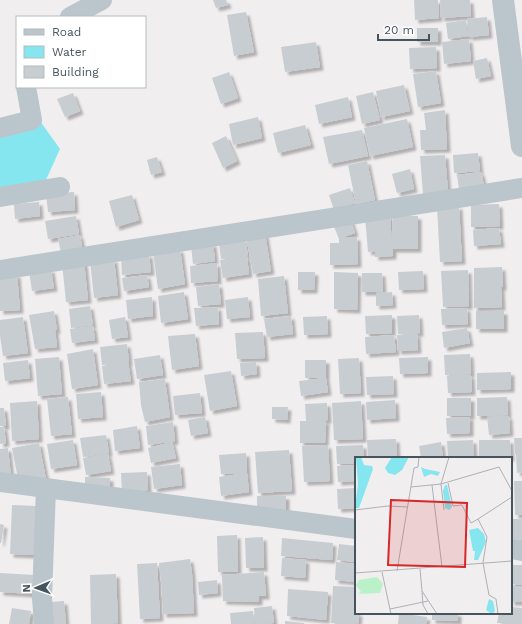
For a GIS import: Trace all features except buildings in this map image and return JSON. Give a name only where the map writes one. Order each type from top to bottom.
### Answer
[{"type":"street","points":[[72,16],[102,0]]},
{"type":"street","points":[[503,0],[522,146]]},
{"type":"street","points":[[0,128],[32,120],[26,88]]},
{"type":"street","points":[[0,197],[60,187]]},
{"type":"street","points":[[0,270],[522,188]]},
{"type":"street","points":[[0,482],[355,529]]},
{"type":"street","points":[[44,624],[42,598],[46,488]]},
{"type":"street","points":[[512,550],[522,551]]},
{"type":"water","points":[[40,121],[60,149],[45,182],[0,189],[0,133]]}]
